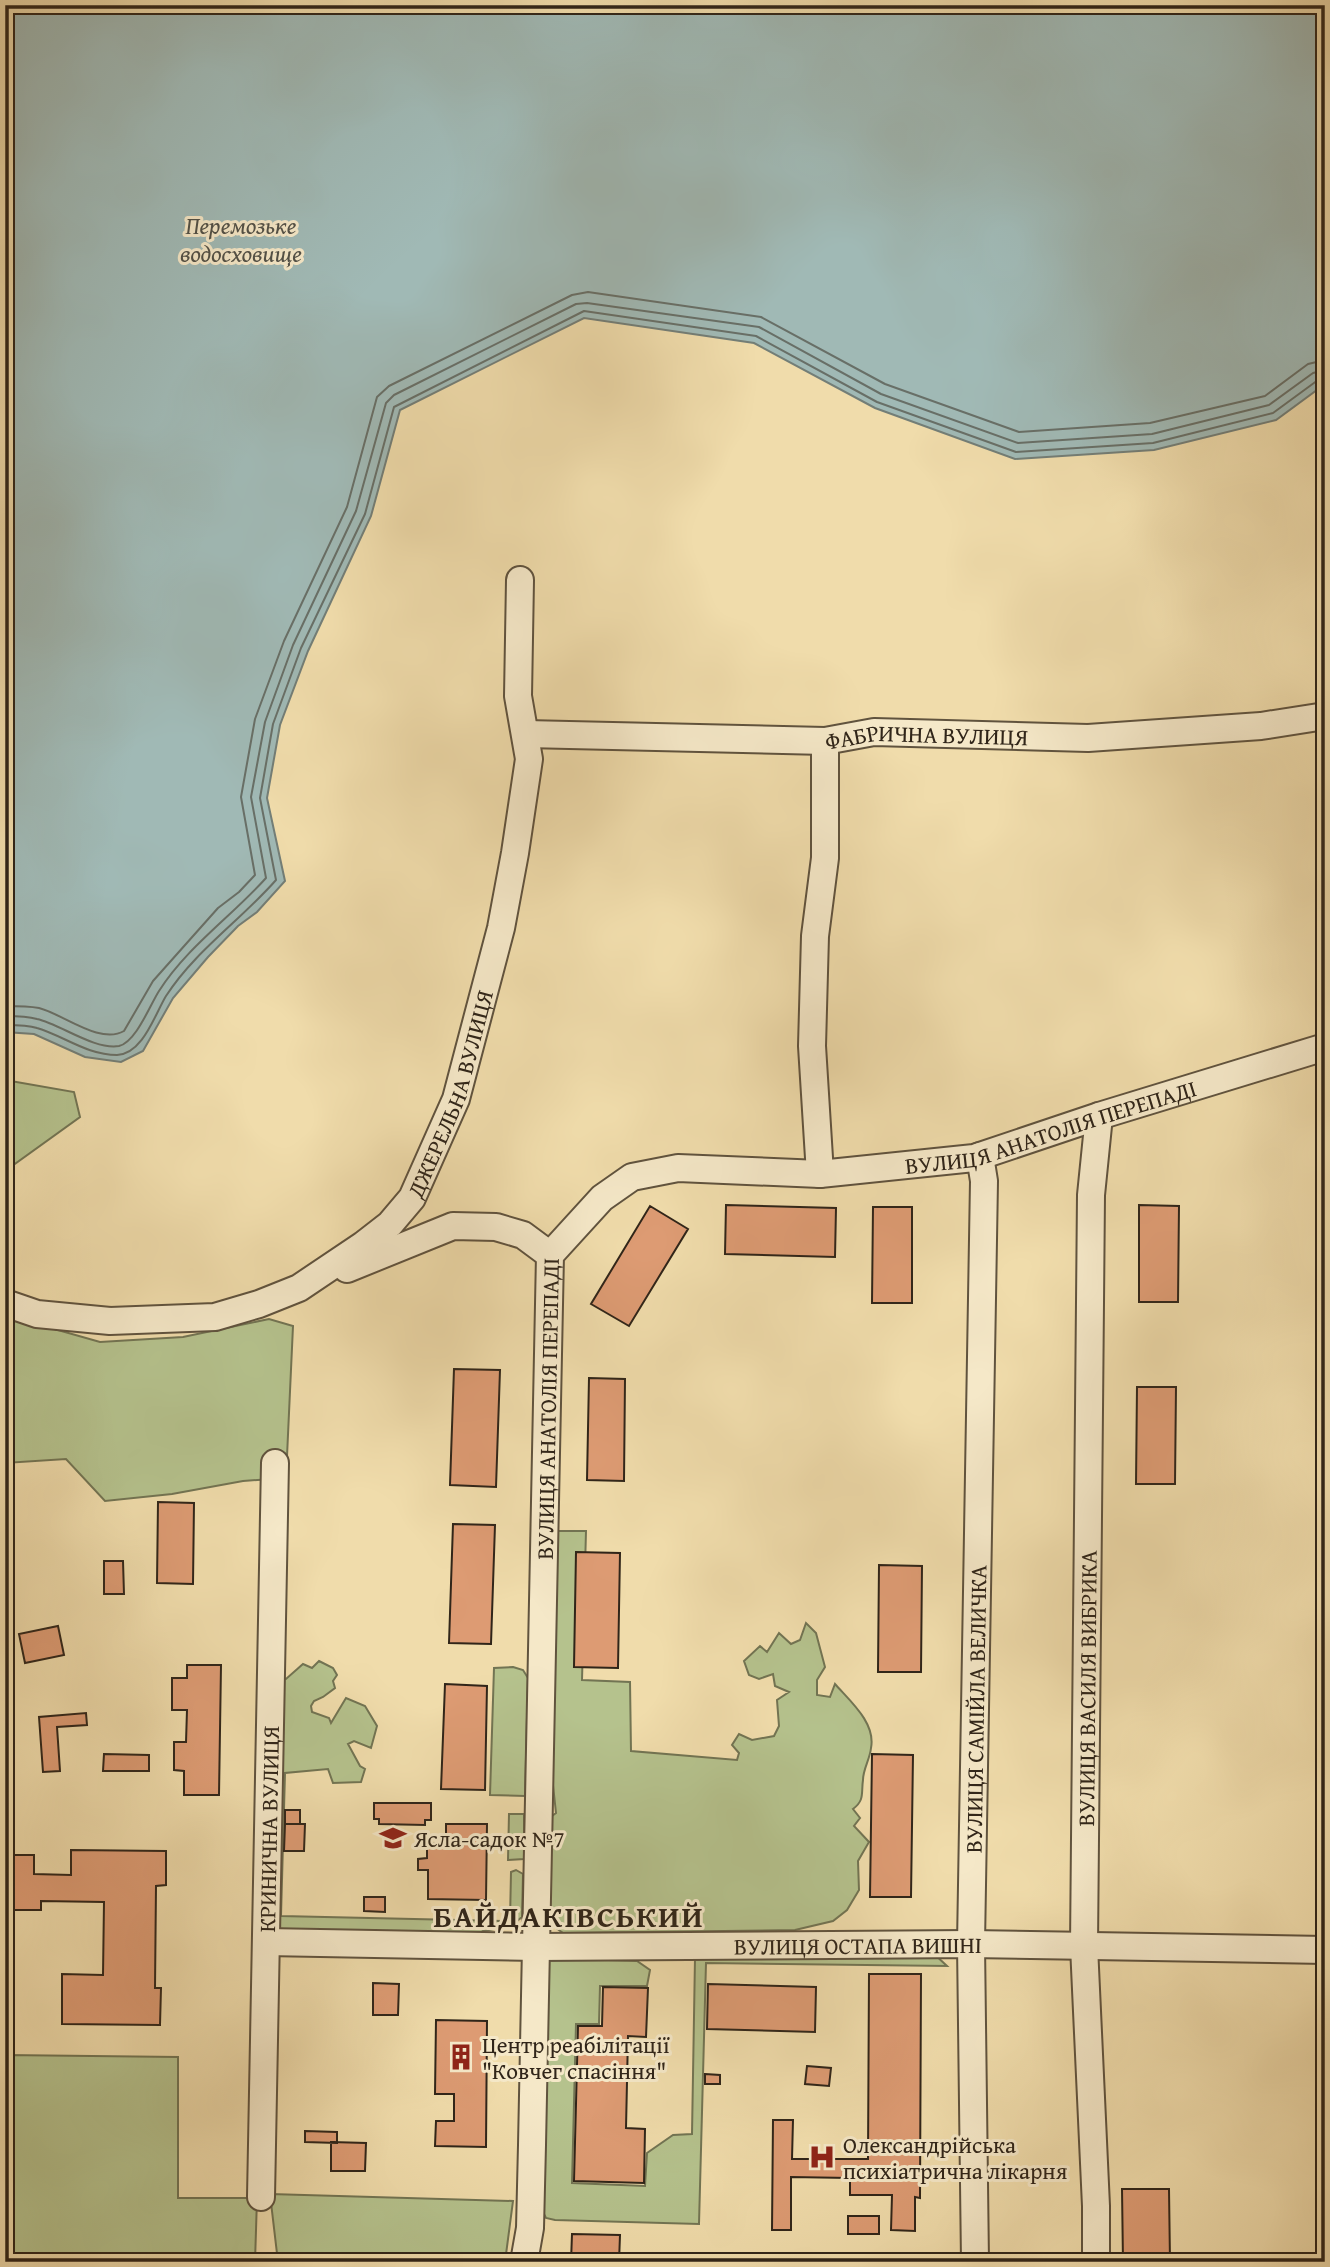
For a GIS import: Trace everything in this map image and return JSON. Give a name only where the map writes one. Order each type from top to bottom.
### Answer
[{"type":"street","name":"ДЖЕРЕЛЬНА ВУЛИЦЯ","points":[[5,1303],[37,1314],[110,1321],[215,1317],[299,1288],[390,1224],[412,1198],[456,1099],[501,928],[529,759],[518,696],[520,580]]},
{"type":"street","name":"ФАБРИЧНА ВУЛИЦЯ","points":[[526,734],[825,741],[874,732],[1088,738],[1261,726],[1325,716]]},
{"type":"street","points":[[820,1174],[812,1046],[815,936],[825,858],[825,741]]},
{"type":"street","name":"ВУЛИЦЯ АНАТОЛІЯ ПЕРЕПАДІ","points":[[524,2262],[530,2228],[550,1255],[602,1198],[632,1177],[678,1168],[820,1174],[980,1156],[1099,1116],[1325,1048]]},
{"type":"street","name":"ВУЛИЦЯ ВАСИЛЯ ВИБРИКА","points":[[1096,2262],[1096,2206],[1084,1946],[1091,1195],[1099,1116]]},
{"type":"street","name":"ВУЛИЦЯ САМІЙЛА ВЕЛИЧКА","points":[[975,2262],[971,1944],[984,1181],[980,1156]]},
{"type":"street","points":[[299,1288],[453,1226],[496,1227],[523,1235],[550,1255]]},
{"type":"street","name":"КРИНИЧНА ВУЛИЦЯ","points":[[261,2197],[275,1463]]},
{"type":"street","name":"ВУЛИЦЯ ОСТАПА ВИШНІ","points":[[266,1942],[536,1947],[971,1944],[1325,1950]]},
{"type":"green space","points":[[5,1080],[74,1092],[80,1117],[5,1171]]},
{"type":"green space","points":[[5,1315],[100,1342],[183,1337],[269,1319],[293,1326],[286,1478],[243,1481],[172,1494],[105,1501],[66,1459],[5,1463]]},
{"type":"green space","points":[[555,1531],[586,1531],[582,1680],[630,1682],[631,1751],[737,1760],[739,1753],[732,1745],[739,1734],[752,1740],[774,1736],[779,1726],[777,1700],[789,1692],[775,1686],[773,1674],[759,1679],[749,1675],[744,1661],[760,1646],[767,1652],[779,1633],[791,1644],[800,1640],[806,1623],[816,1633],[825,1667],[817,1680],[817,1695],[830,1697],[835,1684],[866,1721],[872,1739],[863,1776],[861,1799],[853,1809],[860,1818],[854,1826],[869,1842],[858,1861],[859,1890],[847,1910],[833,1921],[795,1930],[563,1933],[548,1922],[552,1816],[556,1813],[552,1776]]},
{"type":"green space","points":[[319,1661],[333,1668],[337,1675],[333,1681],[335,1688],[314,1701],[312,1712],[329,1718],[331,1723],[346,1698],[365,1706],[377,1726],[371,1748],[354,1741],[348,1744],[360,1766],[365,1769],[361,1782],[333,1783],[328,1769],[285,1773],[281,1916],[502,1921],[500,1928],[483,1931],[475,1936],[271,1933],[279,1677],[286,1679],[303,1664],[312,1668]]},
{"type":"green space","points":[[513,1667],[523,1670],[528,1678],[525,1796],[490,1795],[494,1668]]},
{"type":"green space","points":[[509,1814],[524,1814],[524,1859],[508,1860]]},
{"type":"green space","points":[[516,1870],[523,1874],[522,1917],[512,1925],[511,1872]]},
{"type":"green space","points":[[932,1952],[947,1966],[706,1963],[699,2224],[546,2218],[539,2204],[544,1967],[551,1958],[637,1961],[650,1970],[647,1986],[600,1986],[599,2024],[576,2024],[572,2183],[645,2186],[647,2153],[673,2135],[692,2134],[695,1958]]},
{"type":"green space","points":[[5,2055],[178,2057],[178,2198],[257,2198],[255,2262],[5,2262]]},
{"type":"green space","points":[[270,2194],[513,2201],[505,2262],[278,2262]]},
{"type":"water","name":"Перемозьке водосховище","points":[[5,5],[1325,5],[1325,384],[1276,420],[1154,450],[1015,459],[875,408],[754,343],[584,318],[400,410],[371,516],[308,651],[280,725],[267,798],[285,881],[257,912],[238,926],[208,957],[173,998],[143,1051],[121,1062],[85,1057],[34,1034],[5,1032]]},
{"type":"building","points":[[726,1205],[836,1208],[835,1257],[725,1254]]},
{"type":"building","points":[[1139,1205],[1179,1206],[1178,1302],[1139,1302]]},
{"type":"building","points":[[650,1206],[688,1229],[629,1326],[591,1304]]},
{"type":"building","points":[[873,1207],[912,1207],[912,1303],[872,1303]]},
{"type":"building","points":[[454,1369],[500,1370],[496,1487],[450,1485]]},
{"type":"building","points":[[589,1378],[625,1379],[624,1481],[587,1480]]},
{"type":"building","points":[[1137,1387],[1176,1387],[1175,1484],[1136,1484]]},
{"type":"building","points":[[158,1502],[194,1503],[193,1584],[157,1583]]},
{"type":"building","points":[[453,1524],[495,1525],[491,1644],[449,1643]]},
{"type":"building","points":[[576,1552],[620,1553],[618,1668],[574,1667]]},
{"type":"building","points":[[104,1561],[123,1561],[124,1594],[104,1594]]},
{"type":"building","points":[[879,1565],[922,1566],[921,1672],[878,1672]]},
{"type":"building","points":[[58,1626],[64,1655],[25,1663],[19,1634]]},
{"type":"building","points":[[187,1665],[221,1665],[219,1795],[184,1795],[184,1771],[174,1770],[174,1742],[186,1742],[187,1710],[172,1710],[172,1678],[187,1678]]},
{"type":"building","points":[[445,1684],[487,1686],[485,1790],[441,1789]]},
{"type":"building","points":[[86,1713],[87,1725],[57,1727],[60,1771],[43,1772],[39,1717]]},
{"type":"building","points":[[104,1754],[149,1755],[149,1771],[103,1771]]},
{"type":"building","points":[[872,1754],[913,1755],[911,1897],[870,1897]]},
{"type":"building","points":[[374,1803],[431,1803],[431,1820],[425,1820],[425,1825],[379,1824],[379,1819],[374,1819]]},
{"type":"building","points":[[285,1810],[300,1810],[300,1824],[285,1824]]},
{"type":"building","points":[[285,1824],[305,1824],[304,1851],[284,1851]]},
{"type":"building","points":[[446,1824],[487,1824],[486,1900],[428,1899],[428,1870],[418,1870],[418,1859],[427,1858],[427,1843],[446,1843]]},
{"type":"building","points":[[71,1850],[166,1851],[166,1885],[156,1886],[155,1988],[161,1988],[160,2025],[62,2024],[62,1974],[103,1975],[104,1902],[41,1901],[41,1910],[5,1910],[5,1855],[34,1855],[34,1874],[71,1875]]},
{"type":"building","points":[[364,1897],[385,1897],[385,1912],[364,1911]]},
{"type":"building","points":[[869,1974],[921,1974],[920,2198],[915,2197],[915,2231],[891,2230],[892,2195],[850,2195],[850,2178],[791,2177],[791,2230],[772,2230],[773,2120],[793,2120],[792,2159],[868,2159]]},
{"type":"building","points":[[373,1983],[399,1984],[398,2015],[373,2015]]},
{"type":"building","points":[[708,1984],[816,1987],[815,2032],[707,2029]]},
{"type":"building","points":[[603,1987],[648,1988],[646,2037],[628,2036],[626,2128],[645,2129],[644,2183],[574,2181],[578,2026],[602,2026]]},
{"type":"building","name":"Центр реабілітації \"Ковчег спасіння\"","points":[[436,2020],[487,2021],[486,2147],[435,2146],[436,2121],[454,2121],[454,2094],[435,2094]]},
{"type":"building","points":[[807,2066],[831,2068],[829,2086],[805,2084]]},
{"type":"building","points":[[705,2074],[720,2075],[720,2084],[705,2084]]},
{"type":"building","points":[[305,2131],[337,2132],[337,2143],[305,2142]]},
{"type":"building","points":[[331,2142],[366,2143],[365,2171],[331,2171]]},
{"type":"building","points":[[1122,2189],[1169,2189],[1170,2262],[1123,2262]]},
{"type":"building","points":[[848,2216],[879,2216],[879,2234],[848,2234]]},
{"type":"building","points":[[572,2234],[620,2235],[619,2262],[571,2262]]},
{"type":"place","name":"Ясла-садок №7","points":[[393,1838]]},
{"type":"place","name":"Центр реабілітації \"Ковчег спасіння\"","points":[[461,2057]]},
{"type":"place","name":"Олександрійська психіатрична лікарня","points":[[822,2157]]},
{"type":"district","name":"БАЙДАКІВСЬКИЙ","points":[[569,1916]]}]
